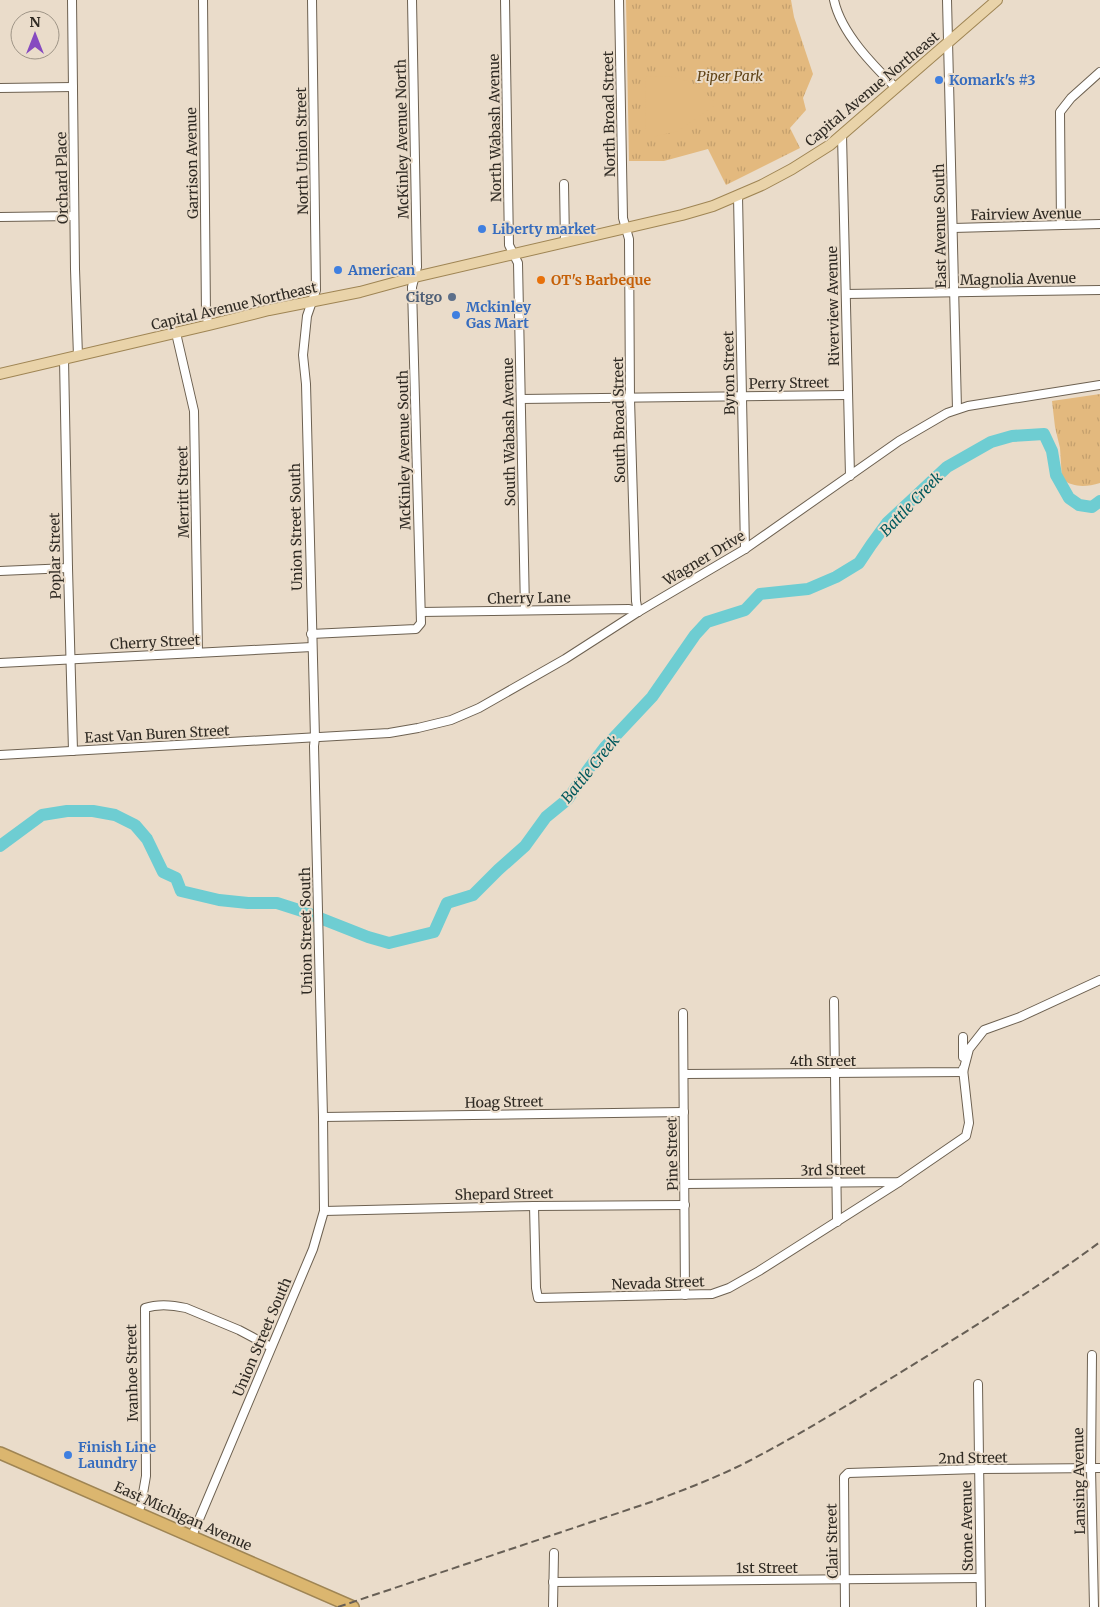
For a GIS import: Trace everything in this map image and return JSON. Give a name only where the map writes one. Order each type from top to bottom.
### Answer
[{"type":"highway","name":"East Michigan Avenue","points":[[0,1453],[353,1607]]},
{"type":"main road","name":"Capital Avenue Northeast","points":[[0,374],[209,326],[268,310],[360,292],[415,277],[682,215],[713,206],[738,196],[792,169],[830,145],[997,0]]},
{"type":"street","name":"Orchard Place","points":[[72,0],[76,341],[78,356]]},
{"type":"street","name":"Garrison Avenue","points":[[203,0],[206,315],[209,326]]},
{"type":"street","name":"North Union Street","points":[[312,0],[316,290],[312,302]]},
{"type":"street","name":"McKinley Avenue North","points":[[412,0],[417,267],[415,277]]},
{"type":"street","name":"North Wabash Avenue","points":[[505,0],[509,245],[514,254]]},
{"type":"street","name":"North Broad Street","points":[[619,0],[623,218],[626,228]]},
{"type":"street","points":[[834,0],[843,26],[851,38],[896,88]]},
{"type":"street","name":"East Avenue South","points":[[947,0],[957,409]]},
{"type":"street","points":[[1061,225],[1060,112],[1071,98],[1100,72]]},
{"type":"street","points":[[0,88],[73,87]]},
{"type":"street","name":"Riverview Avenue","points":[[842,135],[850,476]]},
{"type":"street","points":[[564,184],[565,242]]},
{"type":"street","name":"Byron Street","points":[[738,196],[745,549]]},
{"type":"street","points":[[0,217],[74,216]]},
{"type":"street","name":"Fairview Avenue","points":[[953,228],[1100,224]]},
{"type":"street","name":"South Broad Street","points":[[626,228],[629,239],[630,399],[636,601],[638,612]]},
{"type":"street","name":"South Wabash Avenue","points":[[514,254],[518,263],[525,610]]},
{"type":"street","name":"McKinley Avenue South","points":[[312,634],[416,629],[421,623],[412,287],[415,277]]},
{"type":"street","name":"Magnolia Avenue","points":[[846,294],[1100,290]]},
{"type":"street","name":"Union Street South","points":[[192,1536],[313,1249],[324,1211],[315,738],[306,384],[303,355],[307,316],[312,302]]},
{"type":"street","name":"Merritt Street","points":[[176,333],[194,411],[198,653]]},
{"type":"street","name":"Poplar Street","points":[[64,359],[73,751]]},
{"type":"street","name":"Wagner Drive","points":[[315,738],[389,733],[418,728],[451,720],[479,708],[565,659],[638,612],[745,549],[899,441],[931,422],[957,409],[1100,385]]},
{"type":"street","name":"Perry Street","points":[[521,400],[848,395]]},
{"type":"street","points":[[0,572],[68,568]]},
{"type":"street","name":"Cherry Lane","points":[[421,612],[629,609],[638,612]]},
{"type":"street","name":"Cherry Street","points":[[0,663],[312,647]]},
{"type":"street","name":"East Van Buren Street","points":[[0,755],[315,738]]},
{"type":"street","points":[[963,1072],[969,1049],[984,1030],[1020,1017],[1100,980]]},
{"type":"street","points":[[834,1001],[837,1222]]},
{"type":"street","name":"Pine Street","points":[[683,1013],[685,1295]]},
{"type":"street","points":[[899,1182],[966,1136],[969,1123],[963,1072],[963,1037]]},
{"type":"street","name":"4th Street","points":[[684,1074],[963,1072]]},
{"type":"street","name":"Hoag Street","points":[[323,1117],[684,1112]]},
{"type":"street","name":"3rd Street","points":[[685,1184],[899,1182]]},
{"type":"street","name":"Nevada Street","points":[[534,1206],[536,1288],[538,1298],[712,1294],[729,1288],[899,1182]]},
{"type":"street","name":"Shepard Street","points":[[324,1211],[534,1206],[685,1205]]},
{"type":"street","name":"Ivanhoe Street","points":[[138,1512],[146,1476],[145,1308],[152,1306],[178,1306],[186,1308],[239,1330],[271,1347]]},
{"type":"street","name":"Lansing Avenue","points":[[1092,1355],[1091,1468],[1094,1607]]},
{"type":"street","name":"Stone Avenue","points":[[978,1384],[981,1607]]},
{"type":"street","name":"2nd Street","points":[[846,1474],[979,1469],[1100,1468]]},
{"type":"street","name":"Clair Street","points":[[845,1607],[844,1477],[846,1474]]},
{"type":"street","points":[[553,1607],[554,1553]]},
{"type":"street","name":"1st Street","points":[[553,1582],[980,1578]]},
{"type":"green space","name":"Piper Park","points":[[626,0],[791,0],[794,17],[813,74],[803,98],[806,110],[790,128],[800,148],[726,185],[708,149],[664,161],[629,161]]},
{"type":"green space","points":[[667,76],[690,82],[717,104],[678,131],[653,137],[646,130],[645,77]]},
{"type":"green space","points":[[1100,394],[1100,483],[1085,486],[1071,484],[1062,479],[1060,448],[1052,401]]},
{"type":"waterway","name":"Battle Creek","points":[[0,846],[42,815],[67,811],[93,811],[115,815],[135,825],[147,839],[163,872],[176,878],[181,891],[219,900],[277,903],[389,943],[434,932],[447,903],[473,895],[525,846],[546,817],[568,799],[605,747],[652,697],[695,635],[707,622],[745,610],[760,594],[808,589],[836,577],[859,563],[887,523],[947,467],[991,442],[1012,436],[1044,434],[1052,451],[1056,475],[1069,498],[1079,505],[1092,507],[1100,501]]},
{"type":"railway","points":[[338,1607],[651,1502],[737,1467],[819,1422],[932,1353],[996,1313],[1100,1242]]},
{"type":"place","name":"Komark's #3","points":[[939,80]]},
{"type":"place","name":"Liberty market","points":[[482,229]]},
{"type":"place","name":"American","points":[[338,270]]},
{"type":"place","name":"OT's Barbeque","points":[[541,280]]},
{"type":"place","name":"Citgo","points":[[452,297]]},
{"type":"place","name":"Mckinley Gas Mart","points":[[456,315]]},
{"type":"place","name":"Finish Line Laundry","points":[[68,1455]]}]
